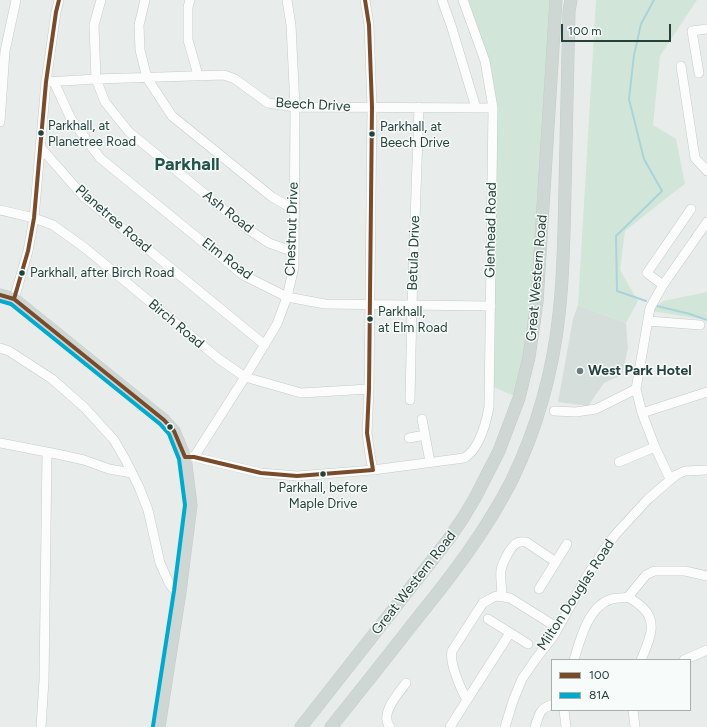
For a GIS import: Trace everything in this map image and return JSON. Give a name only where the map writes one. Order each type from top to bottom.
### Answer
[{"type":"main road","name":"Great Western Road","points":[[301,727],[443,546],[463,518],[486,479],[517,405],[529,357],[537,302],[556,0]]},
{"type":"main road","name":"Great Western Road","points":[[331,727],[448,580],[487,525],[513,478],[528,443],[540,408],[547,383],[556,337],[562,285],[570,0]]},
{"type":"main road","points":[[0,295],[14,299],[164,420],[174,431],[189,456],[191,505],[159,727]]},
{"type":"street","points":[[0,122],[5,51],[16,0]]},
{"type":"street","points":[[14,299],[28,251],[34,218],[40,148],[50,82],[56,12],[59,0]]},
{"type":"street","name":"Ash Road","points":[[101,0],[94,25],[96,79],[105,102],[129,132],[249,230],[270,243],[294,252]]},
{"type":"street","points":[[145,0],[139,25],[140,50],[147,78],[172,116],[272,197],[294,210]]},
{"type":"street","points":[[190,0],[188,8],[188,40],[198,75]]},
{"type":"street","name":"Chestnut Drive","points":[[189,456],[245,377],[277,324],[287,297],[294,267],[295,107],[291,25],[287,0]]},
{"type":"street","points":[[365,0],[369,25],[372,107],[369,389],[367,433],[373,470]]},
{"type":"street","points":[[442,0],[476,108]]},
{"type":"street","name":"Glenhead Road","points":[[430,462],[464,458],[468,456],[483,433],[489,407],[493,108],[485,61],[463,0]]},
{"type":"street","points":[[699,73],[692,31],[707,29]]},
{"type":"street","points":[[681,66],[695,158],[707,171]]},
{"type":"street","name":"Beech Drive","points":[[50,82],[224,75],[235,79],[268,103],[295,107],[493,108]]},
{"type":"street","name":"Elm Road","points":[[50,82],[71,119],[100,158],[243,275],[287,297],[325,304],[491,306]]},
{"type":"street","name":"Betula Drive","points":[[410,400],[419,107]]},
{"type":"street","name":"Planetree Road","points":[[40,148],[84,197],[265,345]]},
{"type":"street","points":[[663,285],[647,273],[691,209]]},
{"type":"street","name":"Birch Road","points":[[0,210],[34,218],[53,226],[85,248],[219,359],[245,377],[301,393],[369,389]]},
{"type":"street","points":[[670,479],[655,447],[642,413],[636,390],[650,308],[663,285],[707,222]]},
{"type":"street","points":[[648,321],[700,325]]},
{"type":"street","points":[[0,348],[8,351],[52,379],[85,408],[114,440],[139,487],[148,510],[160,563],[169,583],[179,596]]},
{"type":"street","points":[[554,411],[576,412],[596,408],[636,390]]},
{"type":"street","points":[[642,413],[707,392]]},
{"type":"street","points":[[189,456],[261,473],[297,476],[373,470],[430,462],[422,419]]},
{"type":"street","points":[[409,438],[425,436]]},
{"type":"street","points":[[0,443],[84,460],[110,469],[132,473]]},
{"type":"street","points":[[619,462],[655,447]]},
{"type":"street","points":[[41,727],[44,672],[48,452]]},
{"type":"street","name":"Milton Douglas Road","points":[[506,727],[513,701],[522,679],[558,628],[587,576],[615,535],[648,499],[670,479],[680,472],[707,470]]},
{"type":"street","points":[[502,596],[500,576],[502,564],[513,545],[517,542],[526,542],[556,562]]},
{"type":"street","points":[[539,590],[567,544]]},
{"type":"street","points":[[574,659],[584,630],[598,607],[610,599],[628,597],[646,575],[654,571],[685,571],[707,576]]},
{"type":"street","points":[[467,700],[462,692],[452,660],[452,651],[484,603],[496,596],[510,598],[558,628]]},
{"type":"street","points":[[628,597],[644,608],[650,617],[652,626],[650,639],[641,659]]},
{"type":"street","points":[[488,619],[528,644]]},
{"type":"street","points":[[450,727],[510,633]]},
{"type":"street","points":[[686,659],[707,650]]},
{"type":"street","points":[[390,727],[387,722],[387,713],[406,683]]},
{"type":"street","points":[[536,727],[543,709],[551,705]]},
{"type":"street","points":[[564,711],[566,727]]},
{"type":"street","points":[[633,711],[635,727]]},
{"type":"shaded area","points":[[578,305],[626,323],[628,348],[622,375],[604,383],[588,406],[558,402],[573,319]]},
{"type":"green space","points":[[463,0],[556,0],[537,302],[519,398],[489,385],[493,108],[485,61]]},
{"type":"green space","points":[[596,0],[697,0],[660,56],[653,125],[676,139],[685,184],[625,231],[620,270],[638,301],[626,323],[578,305]]},
{"type":"green space","points":[[707,292],[707,320],[652,311],[663,301]]},
{"type":"waterway","points":[[646,301],[617,291],[616,236],[662,191],[644,159],[629,99],[634,55],[641,24],[654,0]]},
{"type":"waterway","points":[[657,306],[707,320]]},
{"type":"transit line","name":"100","points":[[14,299],[28,251],[34,218],[46,82],[59,0]]},
{"type":"transit line","name":"100","points":[[365,0],[369,25],[372,107],[369,389],[367,433],[373,470]]},
{"type":"transit line","name":"100","points":[[0,295],[14,299],[164,420],[174,431],[185,457]]},
{"type":"transit line","name":"81A","points":[[0,301],[11,304],[160,424],[169,434],[179,459],[185,505],[174,591],[153,726]]},
{"type":"transit line","name":"100","points":[[185,457],[194,457],[261,473],[297,476],[373,470]]},
{"type":"place","name":"Parkhall, at Planetree Road","points":[[41,133]]},
{"type":"place","name":"Parkhall, at Beech Drive","points":[[372,134]]},
{"type":"place","name":"Parkhall, after Birch Road","points":[[22,273]]},
{"type":"place","name":"Parkhall, at Elm Road","points":[[370,319]]},
{"type":"place","name":"West Park Hotel","points":[[580,371]]},
{"type":"place","name":"Parkhall, before Maple Drive","points":[[323,474]]},
{"type":"district","name":"Parkhall","points":[[187,165]]}]
